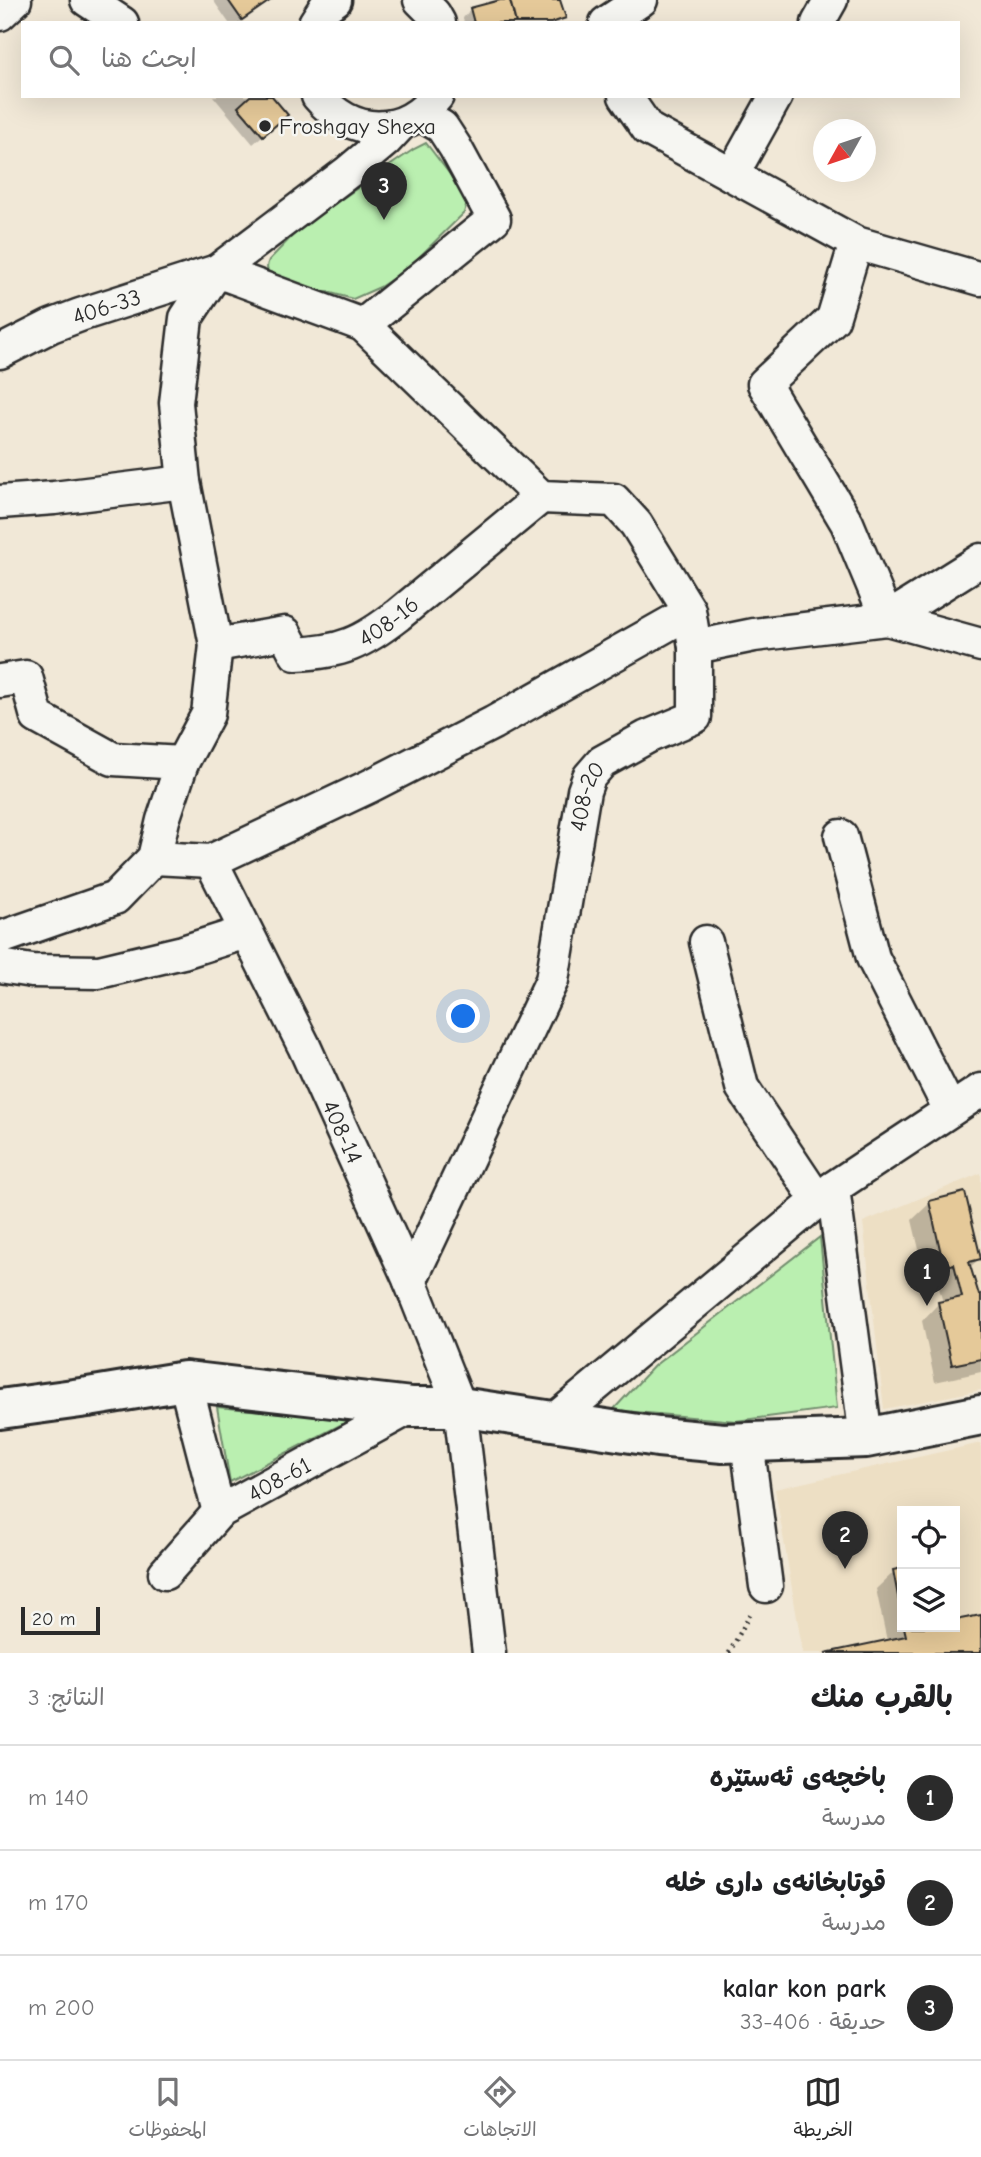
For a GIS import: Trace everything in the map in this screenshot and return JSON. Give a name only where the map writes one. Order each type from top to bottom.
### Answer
[{"type":"main road","points":[[0,1409],[185,1381],[411,1407],[460,1407],[658,1437],[723,1443],[866,1438],[981,1415]]},
{"type":"street","points":[[0,14],[15,0]]},
{"type":"street","points":[[87,0],[119,21]]},
{"type":"street","points":[[420,0],[438,21]]},
{"type":"street","points":[[609,21],[641,0]]},
{"type":"street","points":[[819,21],[831,0]]},
{"type":"street","points":[[323,101],[356,125],[379,128],[453,98]]},
{"type":"street","points":[[626,98],[648,130],[856,243],[981,279]]},
{"type":"street","points":[[732,175],[775,98]]},
{"type":"street","points":[[323,101],[349,138],[355,155],[348,172]]},
{"type":"street","points":[[0,938],[115,898],[154,858],[163,820],[182,763],[208,714],[216,645],[184,482],[176,403],[186,318],[217,271],[348,172],[419,112]]},
{"type":"street","points":[[363,325],[494,219],[442,127],[419,112]]},
{"type":"street","points":[[856,243],[833,319],[764,384],[847,523],[887,619]]},
{"type":"street","points":[[217,271],[363,325],[541,497],[614,500],[636,524],[689,610],[695,647],[754,635],[887,619],[981,645]]},
{"type":"street","name":"406-33","points":[[0,352],[51,326],[80,315],[217,271]]},
{"type":"street","points":[[0,502],[184,482]]},
{"type":"street","name":"408-16","points":[[216,645],[285,634],[296,654],[326,653],[361,640],[398,615],[541,497]]},
{"type":"street","points":[[887,619],[981,560]]},
{"type":"street","points":[[154,858],[211,861],[370,786],[493,723],[688,613]]},
{"type":"street","name":"408-20","points":[[410,1281],[552,981],[584,791],[589,777],[602,762],[646,737],[695,717],[695,647]]},
{"type":"street","points":[[0,681],[26,677],[37,717],[113,759],[182,763]]},
{"type":"street","points":[[841,836],[873,958],[950,1110]]},
{"type":"street","name":"408-14","points":[[211,861],[304,1046],[410,1281],[460,1407],[489,1653]]},
{"type":"street","points":[[0,966],[32,971],[99,972],[183,952],[246,932]]},
{"type":"street","points":[[706,942],[742,1087],[825,1194],[866,1438]]},
{"type":"street","points":[[553,1421],[825,1194],[981,1090]]},
{"type":"street","points":[[185,1381],[219,1512]]},
{"type":"street","name":"408-61","points":[[165,1573],[219,1512],[411,1407]]},
{"type":"street","points":[[747,1441],[766,1586]]},
{"type":"path","points":[[729,1653],[766,1586]]},
{"type":"shaded area","points":[[981,1173],[981,1390],[884,1409],[863,1222]]},
{"type":"shaded area","points":[[981,1443],[981,1653],[803,1653],[775,1489]]},
{"type":"green space","points":[[426,143],[468,198],[464,213],[407,269],[380,287],[353,299],[276,278],[269,272],[269,260],[301,227]]},
{"type":"green space","points":[[820,1237],[837,1408],[736,1421],[613,1410],[654,1366]]},
{"type":"green space","points":[[217,1407],[352,1419],[230,1482]]},
{"type":"building","points":[[228,0],[271,0],[242,20]]},
{"type":"building","points":[[510,0],[515,21],[473,21],[470,8]]},
{"type":"building","points":[[510,0],[560,0],[566,18],[557,21],[515,21]]},
{"type":"building","name":"Froshgay Shexa","points":[[248,98],[274,98],[288,115],[263,136],[238,107]]},
{"type":"building","points":[[965,1192],[981,1259],[969,1262],[979,1295],[981,1294],[981,1359],[952,1365],[938,1302],[962,1297],[954,1264],[944,1267],[929,1201]]},
{"type":"building","points":[[897,1569],[897,1591],[893,1570]]},
{"type":"building","points":[[981,1615],[981,1653],[825,1653],[906,1636],[905,1632],[960,1632],[960,1619]]},
{"type":"place","name":"Froshgay Shexa","points":[[265,126]]},
{"type":"place","name":"kalar kon park","points":[[384,220]]},
{"type":"place","name":"باخچەی ئەستێرە","points":[[927,1306]]},
{"type":"place","name":"قوتابخانەی داری خلە","points":[[845,1569]]}]
